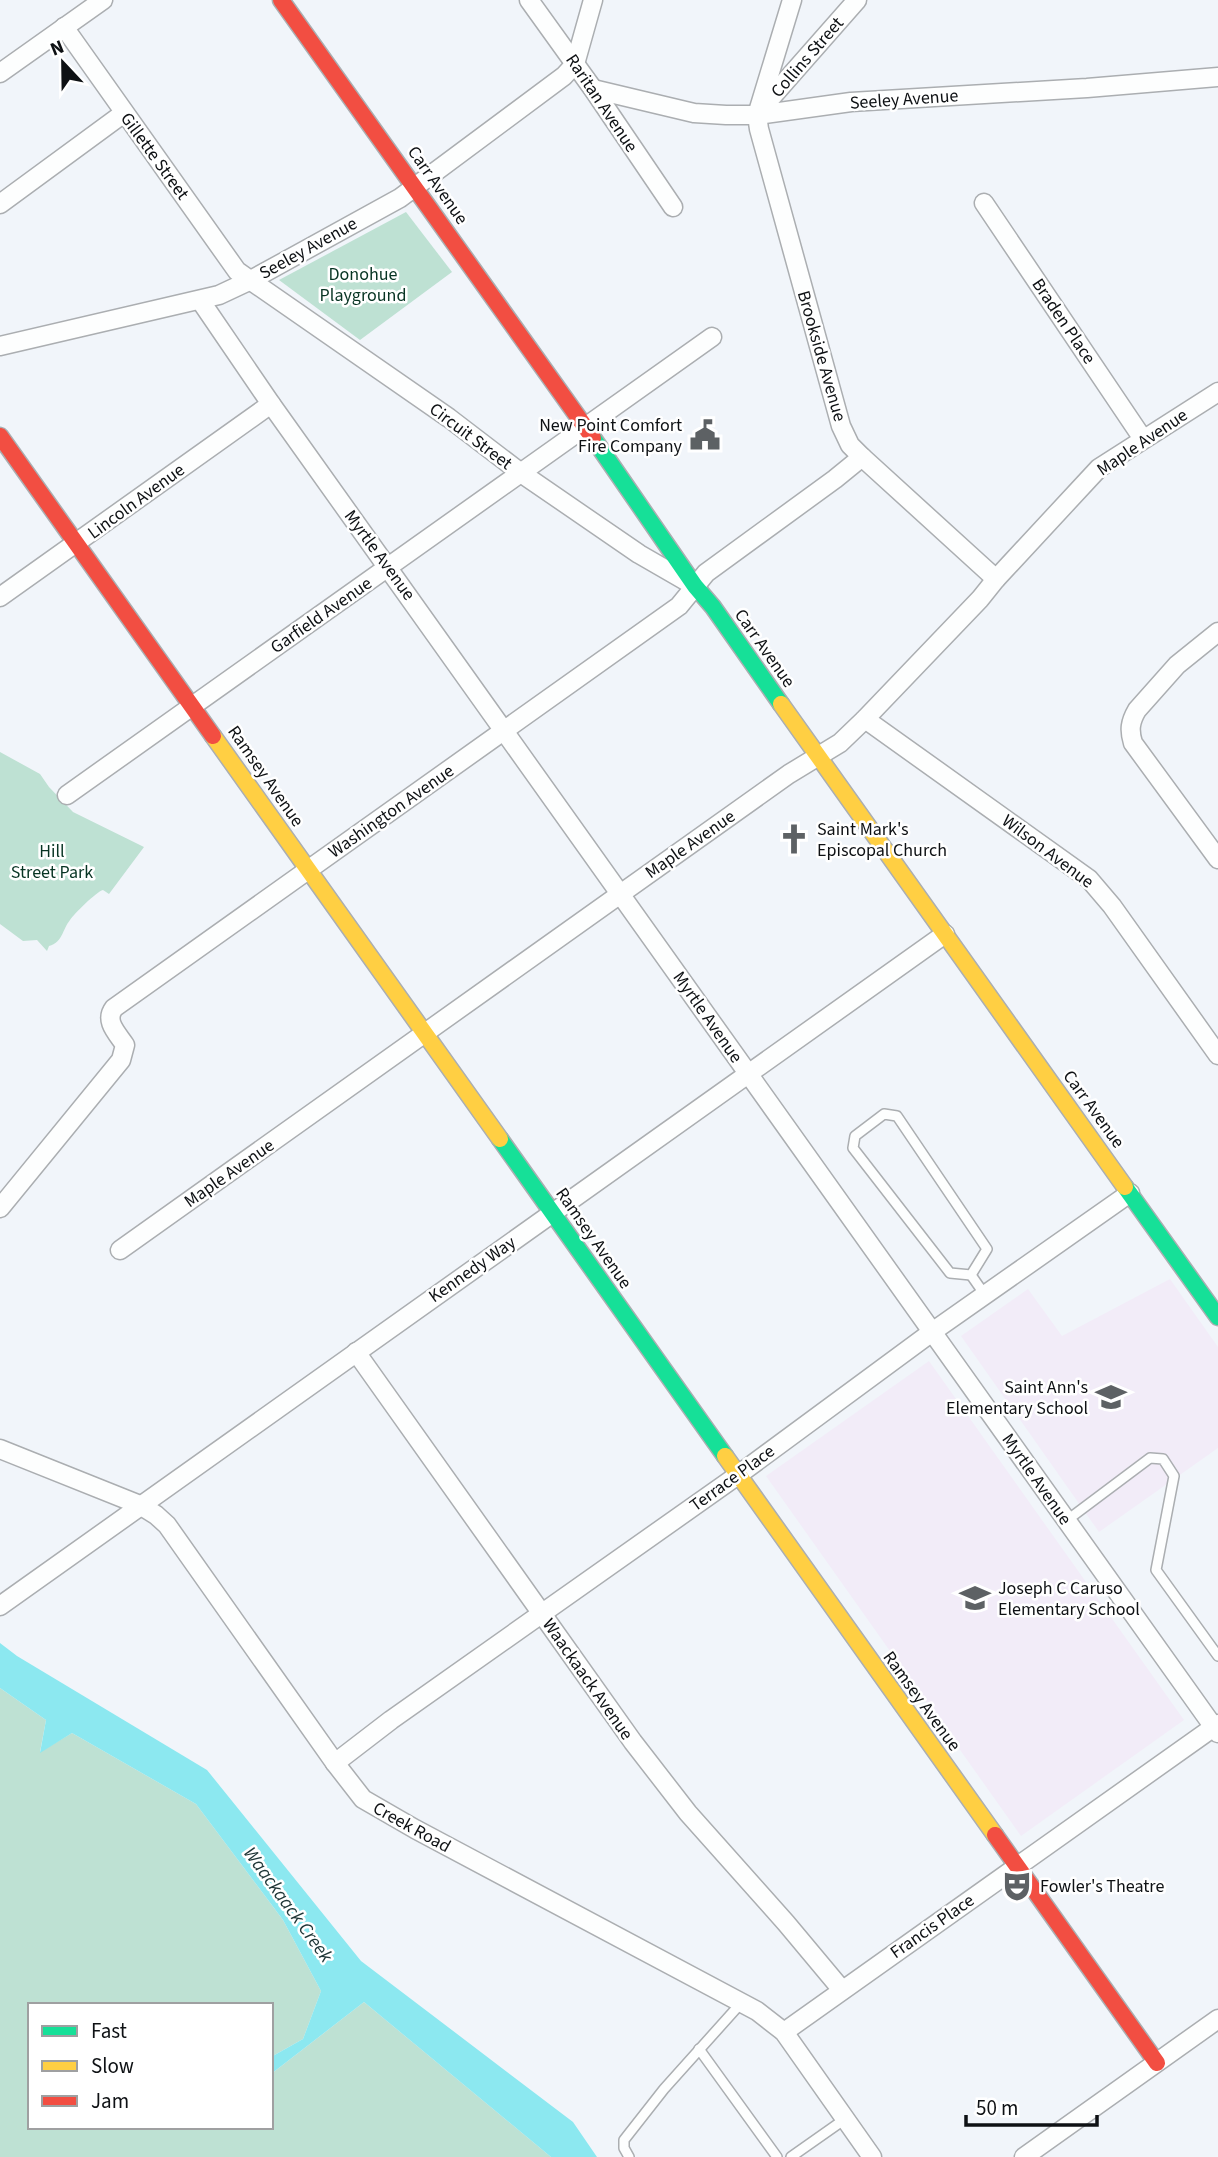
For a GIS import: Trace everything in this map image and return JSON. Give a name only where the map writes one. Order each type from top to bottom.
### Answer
[{"type":"street","points":[[0,73],[103,0]]},
{"type":"street","name":"Carr Avenue","points":[[281,0],[416,187],[695,586],[713,607],[1218,1317]]},
{"type":"street","name":"Raritan Avenue","points":[[529,0],[673,207]]},
{"type":"street","points":[[575,64],[593,0]]},
{"type":"street","points":[[757,114],[792,0]]},
{"type":"street","name":"Collins Street","points":[[757,114],[857,0]]},
{"type":"street","name":"Gillette Street","points":[[64,27],[237,271],[251,279]]},
{"type":"street","name":"Seeley Avenue","points":[[0,346],[219,295],[400,198],[564,76],[575,64]]},
{"type":"street","name":"Seeley Avenue","points":[[593,89],[706,115],[757,114],[851,102],[1218,77]]},
{"type":"street","points":[[0,204],[124,113]]},
{"type":"street","name":"Brookside Avenue","points":[[757,114],[762,141],[841,426],[850,445],[996,579]]},
{"type":"street","name":"Braden Place","points":[[985,203],[1143,439]]},
{"type":"street","name":"Circuit Street","points":[[251,279],[449,418],[521,473],[639,554],[695,586]]},
{"type":"street","name":"Myrtle Avenue","points":[[200,300],[271,404],[1216,1728]]},
{"type":"street","name":"Garfield Avenue","points":[[67,795],[712,337]]},
{"type":"street","name":"Maple Avenue","points":[[120,1250],[789,774],[840,743],[980,599],[1092,475],[1218,392]]},
{"type":"street","name":"Lincoln Avenue","points":[[0,597],[271,404]]},
{"type":"street","name":"Ramsey Avenue","points":[[0,436],[1157,2063]]},
{"type":"street","name":"Washington Avenue","points":[[0,1208],[121,1060],[125,1045],[109,1020],[114,1007],[679,606],[706,573],[862,457]]},
{"type":"street","points":[[1218,632],[1177,665],[1137,710],[1132,718],[1130,734],[1133,743],[1218,859]]},
{"type":"street","name":"Wilson Avenue","points":[[865,719],[1088,879],[1112,906],[1218,1055]]},
{"type":"street","name":"Kennedy Way","points":[[0,1606],[945,934]]},
{"type":"street","name":"Terrace Place","points":[[335,1763],[391,1720],[738,1475],[932,1332],[1129,1193]]},
{"type":"street","name":"Waackaack Avenue","points":[[356,1352],[633,1742],[688,1813],[842,1990]]},
{"type":"street","name":"Creek Road","points":[[0,1449],[141,1505],[156,1515],[167,1525],[363,1799],[427,1836],[757,2011],[784,2032],[872,2157]]},
{"type":"street","name":"Francis Place","points":[[784,2032],[1216,1728]]},
{"type":"street","points":[[1024,2157],[1218,2019]]},
{"type":"lane","points":[[971,1275],[987,1249],[897,1116],[884,1114],[855,1136],[853,1148],[950,1273],[971,1275],[985,1295]]},
{"type":"lane","points":[[1066,1521],[1150,1458],[1163,1459],[1174,1476],[1156,1570],[1218,1656]]},
{"type":"lane","points":[[629,2157],[624,2148],[624,2140],[699,2049],[742,2002]]},
{"type":"lane","points":[[699,2049],[777,2157]]},
{"type":"lane","points":[[791,2157],[845,2119]]},
{"type":"shaded area","name":"Saint Ann's Elementary School","points":[[1170,1279],[1218,1347],[1218,1448],[1099,1532],[961,1336],[1028,1289],[1062,1336]]},
{"type":"shaded area","name":"Joseph C Caruso Elementary School","points":[[929,1361],[1184,1720],[1021,1836],[766,1476]]},
{"type":"green space","name":"Donohue Playground","points":[[406,212],[452,272],[360,340],[279,280]]},
{"type":"green space","name":"Hill Street Park","points":[[0,752],[40,774],[73,812],[144,847],[109,894],[103,890],[85,904],[70,920],[60,939],[49,946],[47,951],[37,940],[23,941],[0,924]]},
{"type":"green space","points":[[0,1688],[46,1720],[40,1752],[72,1733],[196,1804],[283,1920],[321,1991],[303,2039],[273,2056],[273,2003],[28,2003],[28,2129],[273,2129],[273,2072],[364,2002],[551,2157],[0,2157]]},
{"type":"water","name":"Waackaack Creek","points":[[0,1643],[17,1656],[207,1770],[361,1961],[573,2122],[597,2157],[551,2157],[364,2002],[273,2072],[273,2056],[303,2039],[321,1991],[283,1920],[196,1804],[72,1733],[40,1753],[46,1720],[0,1688]]},
{"type":"traffic: fast","points":[[593,438],[695,586],[713,607],[781,704]]},
{"type":"traffic: fast","points":[[500,1139],[725,1456]]},
{"type":"traffic: fast","points":[[1125,1187],[1218,1317]]},
{"type":"traffic: slow","points":[[781,704],[1125,1187]]},
{"type":"traffic: slow","points":[[213,736],[500,1139]]},
{"type":"traffic: slow","points":[[725,1456],[995,1835]]},
{"type":"traffic: jam","points":[[281,0],[593,438]]},
{"type":"traffic: jam","points":[[0,436],[213,736]]},
{"type":"traffic: jam","points":[[995,1835],[1157,2063]]},
{"type":"place","name":"New Point Comfort Fire Company","points":[[705,435]]},
{"type":"place","name":"Saint Mark's Episcopal Church","points":[[794,839]]},
{"type":"place","name":"Saint Ann's Elementary School","points":[[1111,1397]]},
{"type":"place","name":"Joseph C Caruso Elementary School","points":[[975,1598]]},
{"type":"place","name":"Fowler's Theatre","points":[[1017,1886]]}]
